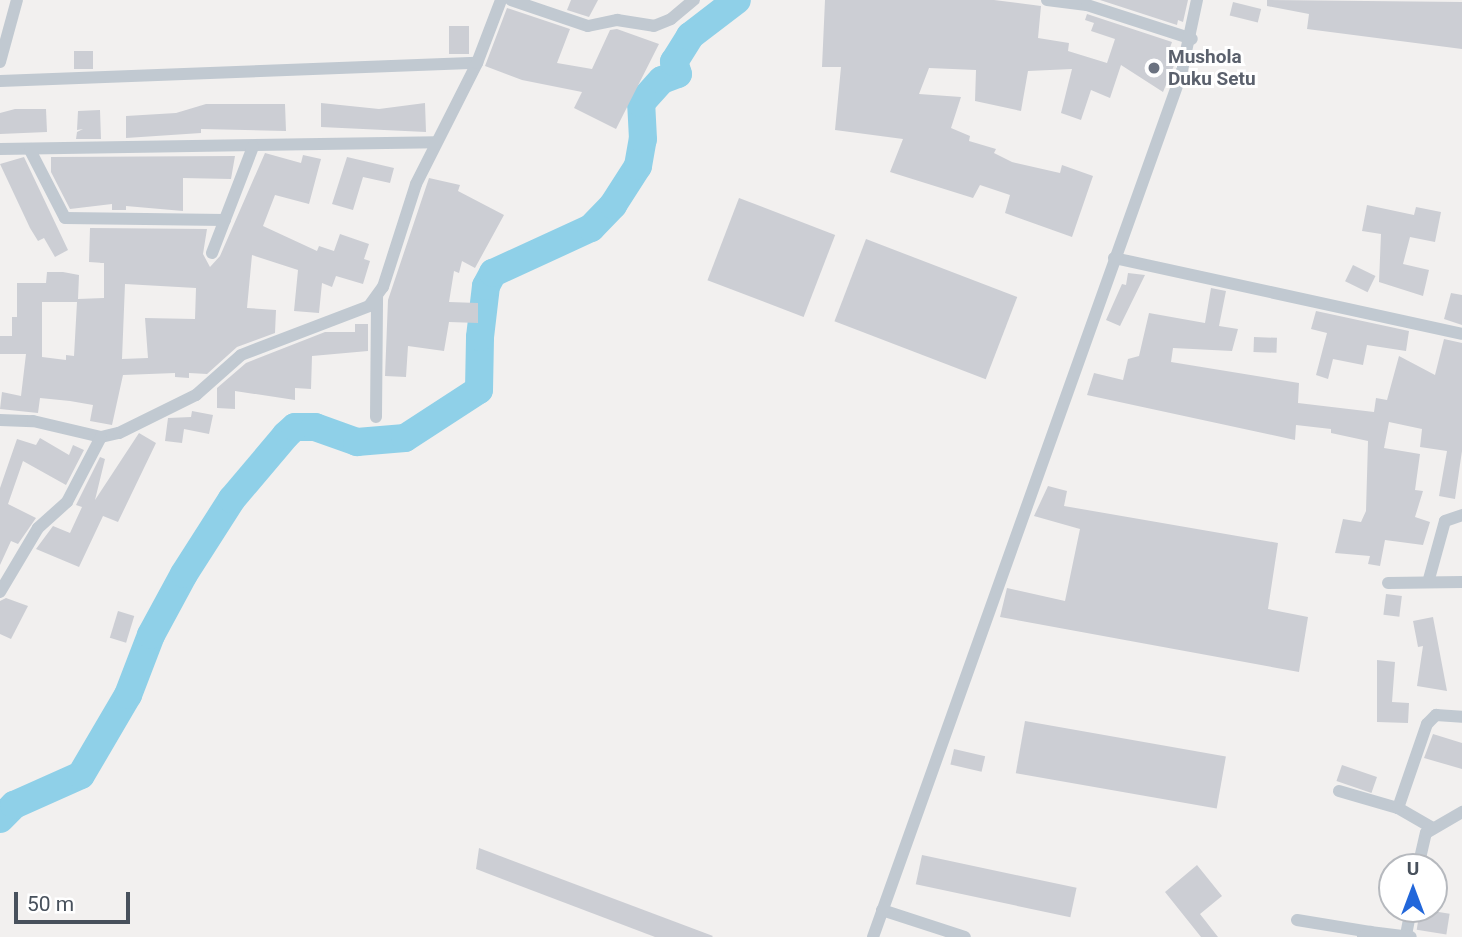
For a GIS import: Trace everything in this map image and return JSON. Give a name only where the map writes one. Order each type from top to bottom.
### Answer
[{"type":"street","points":[[0,62],[17,0]]},
{"type":"street","points":[[376,417],[377,297],[416,184],[477,63],[501,0]]},
{"type":"street","points":[[511,0],[588,26],[617,20],[654,26],[671,19],[694,0]]},
{"type":"street","points":[[1047,0],[1087,5],[1192,39]]},
{"type":"street","points":[[873,937],[1192,39],[1197,0]]},
{"type":"street","points":[[0,81],[477,63]]},
{"type":"street","points":[[0,149],[436,142]]},
{"type":"street","points":[[212,253],[253,147]]},
{"type":"street","points":[[30,150],[65,218],[225,220]]},
{"type":"street","points":[[1114,258],[1462,334]]},
{"type":"street","points":[[0,420],[33,421],[101,437],[196,395],[241,355],[356,312],[377,297]]},
{"type":"street","points":[[0,592],[38,528],[67,502],[101,437]]},
{"type":"street","points":[[1429,579],[1445,521],[1462,515]]},
{"type":"street","points":[[1388,583],[1429,579],[1462,582]]},
{"type":"street","points":[[1398,808],[1427,724],[1436,715],[1462,717]]},
{"type":"street","points":[[1339,790],[1398,808],[1431,827]]},
{"type":"street","points":[[1420,853],[1423,839],[1431,827],[1462,812]]},
{"type":"street","points":[[882,911],[965,937]]},
{"type":"street","points":[[1297,920],[1366,935],[1408,936]]},
{"type":"building","points":[[571,0],[598,0],[589,17],[567,10]]},
{"type":"building","points":[[825,0],[994,0],[1041,6],[1038,38],[1069,43],[1068,51],[1107,63],[1115,39],[1091,31],[1094,23],[1085,20],[1087,14],[1172,42],[1166,59],[1175,63],[1163,92],[1121,65],[1110,98],[1091,90],[1081,120],[1061,113],[1072,69],[1028,71],[1021,111],[975,101],[976,70],[929,68],[919,94],[961,97],[951,128],[970,136],[969,141],[996,149],[994,153],[1012,162],[1060,173],[1062,165],[1093,176],[1072,237],[1005,213],[1010,195],[980,185],[973,198],[890,172],[903,139],[835,130],[841,67],[822,67]]},
{"type":"building","points":[[1100,0],[1188,0],[1183,22],[1178,20],[1177,25]]},
{"type":"building","points":[[1267,0],[1462,2],[1462,49],[1307,29],[1309,14],[1267,6]]},
{"type":"building","points":[[1233,2],[1261,9],[1258,23],[1230,16]]},
{"type":"building","points":[[507,8],[570,29],[557,63],[592,69],[610,30],[617,29],[659,44],[616,129],[574,108],[582,92],[522,80],[485,66]]},
{"type":"building","points":[[449,26],[469,26],[469,54],[449,54]]},
{"type":"building","points":[[74,51],[93,51],[93,69],[74,69]]},
{"type":"building","points":[[321,103],[379,109],[425,103],[426,132],[321,127]]},
{"type":"building","points":[[206,104],[285,104],[286,131],[201,129],[201,133],[126,138],[126,116],[176,113]]},
{"type":"building","points":[[15,109],[46,109],[47,132],[0,134],[0,113]]},
{"type":"building","points":[[100,110],[101,139],[76,139],[77,132],[83,129],[77,130],[78,111]]},
{"type":"building","points":[[265,153],[301,163],[303,155],[321,159],[309,204],[275,195],[263,226],[317,251],[319,246],[334,251],[340,234],[369,244],[364,259],[370,261],[363,284],[336,276],[332,287],[322,283],[319,313],[294,311],[298,270],[252,255],[247,308],[276,310],[275,333],[237,347],[207,374],[189,373],[189,378],[175,377],[175,373],[123,375],[112,425],[90,421],[93,405],[70,401],[40,398],[38,413],[0,409],[2,392],[21,396],[26,354],[0,354],[0,336],[12,336],[12,317],[17,317],[17,283],[46,283],[47,272],[63,272],[79,275],[78,299],[104,298],[104,263],[89,262],[90,228],[207,229],[203,254],[210,267],[220,256]],"holes":[[[125,284],[196,288],[195,319],[145,318],[148,358],[122,359]],[[42,302],[77,302],[74,356],[66,355],[66,360],[42,357]]]},
{"type":"building","points":[[235,156],[231,179],[183,178],[183,211],[126,206],[126,210],[112,210],[112,204],[70,209],[51,172],[51,157]]},
{"type":"building","points":[[24,157],[68,250],[55,257],[44,238],[38,241],[30,228],[0,164]]},
{"type":"building","points":[[347,157],[394,168],[390,183],[363,177],[353,210],[332,204]]},
{"type":"building","points":[[429,178],[460,185],[458,191],[504,215],[475,268],[462,261],[459,273],[454,271],[449,302],[478,303],[478,323],[449,322],[444,351],[408,346],[406,377],[385,376],[388,300]]},
{"type":"building","points":[[739,198],[835,235],[804,317],[707,280]]},
{"type":"building","points":[[1367,205],[1414,215],[1416,207],[1441,212],[1435,242],[1410,237],[1403,264],[1429,270],[1423,296],[1379,282],[1381,234],[1362,231]]},
{"type":"building","points":[[866,239],[1017,297],[986,379],[834,321]]},
{"type":"building","points":[[1353,265],[1375,276],[1368,292],[1345,281]]},
{"type":"building","points":[[1128,273],[1145,275],[1120,326],[1106,320],[1122,284],[1126,285]]},
{"type":"building","points":[[1211,288],[1226,291],[1219,326],[1238,329],[1232,351],[1173,348],[1171,362],[1299,383],[1298,403],[1374,412],[1376,398],[1387,400],[1399,356],[1435,375],[1444,339],[1462,343],[1462,451],[1455,499],[1439,496],[1447,451],[1420,447],[1422,429],[1389,422],[1384,448],[1420,454],[1415,490],[1423,491],[1415,517],[1430,522],[1423,545],[1385,540],[1380,566],[1368,564],[1370,556],[1335,553],[1343,519],[1361,522],[1366,511],[1368,441],[1331,433],[1331,429],[1296,425],[1295,440],[1087,395],[1094,373],[1123,380],[1128,359],[1139,356],[1149,313],[1205,323]]},
{"type":"building","points":[[1451,293],[1462,295],[1462,325],[1444,319]]},
{"type":"building","points":[[1316,311],[1409,331],[1406,351],[1367,345],[1363,365],[1333,359],[1328,379],[1316,375],[1327,333],[1311,329]]},
{"type":"building","points":[[355,324],[368,324],[368,351],[312,356],[311,389],[295,388],[295,400],[235,391],[235,409],[217,408],[217,388],[246,363],[325,332],[355,332]]},
{"type":"building","points":[[1254,337],[1277,338],[1276,353],[1253,352]]},
{"type":"building","points":[[192,411],[213,415],[209,434],[184,429],[182,443],[165,441],[168,418],[191,417]]},
{"type":"building","points":[[139,433],[156,443],[118,522],[103,516],[79,567],[36,549],[53,526],[70,533],[82,507],[76,505],[100,457],[105,459],[95,500]]},
{"type":"building","points":[[40,438],[69,455],[73,445],[84,450],[66,485],[23,461],[8,504],[36,518],[18,544],[11,541],[0,565],[0,488],[17,439],[36,445]]},
{"type":"building","points":[[1048,486],[1067,491],[1064,506],[1278,543],[1268,609],[1308,617],[1299,672],[1000,617],[1007,588],[1065,601],[1080,529],[1034,516]]},
{"type":"building","points":[[1386,594],[1402,596],[1399,617],[1383,615]]},
{"type":"building","points":[[6,598],[28,606],[11,639],[0,634],[0,601]]},
{"type":"building","points":[[118,611],[134,616],[126,643],[110,638]]},
{"type":"building","points":[[1433,617],[1447,691],[1417,686],[1423,646],[1418,647],[1413,621]]},
{"type":"building","points":[[1377,660],[1395,662],[1392,702],[1409,703],[1408,723],[1377,722]]},
{"type":"building","points":[[1025,721],[1226,756],[1217,809],[1016,773]]},
{"type":"building","points":[[1433,734],[1462,743],[1462,769],[1424,758]]},
{"type":"building","points":[[954,749],[985,756],[982,772],[950,765]]},
{"type":"building","points":[[1342,765],[1377,777],[1371,793],[1336,781]]},
{"type":"building","points":[[479,848],[713,936],[655,937],[476,869]]},
{"type":"building","points":[[922,855],[1077,888],[1070,917],[916,884]]},
{"type":"building","points":[[1197,865],[1222,896],[1200,914],[1218,937],[1201,937],[1165,892]]},
{"type":"building","points":[[1450,914],[1446,934],[1417,930],[1418,923],[1448,923]]},
{"type":"waterway","points":[[0,819],[14,805],[81,775],[128,695],[151,635],[184,574],[232,499],[286,435],[295,427],[315,427],[357,442],[405,438],[479,390],[480,337],[486,286],[493,273],[591,228],[613,205],[638,166],[643,139],[641,103],[662,80],[678,74],[674,62],[690,36],[737,0]]},
{"type":"place","name":"Mushola Duku Setu","points":[[1154,68]]}]
